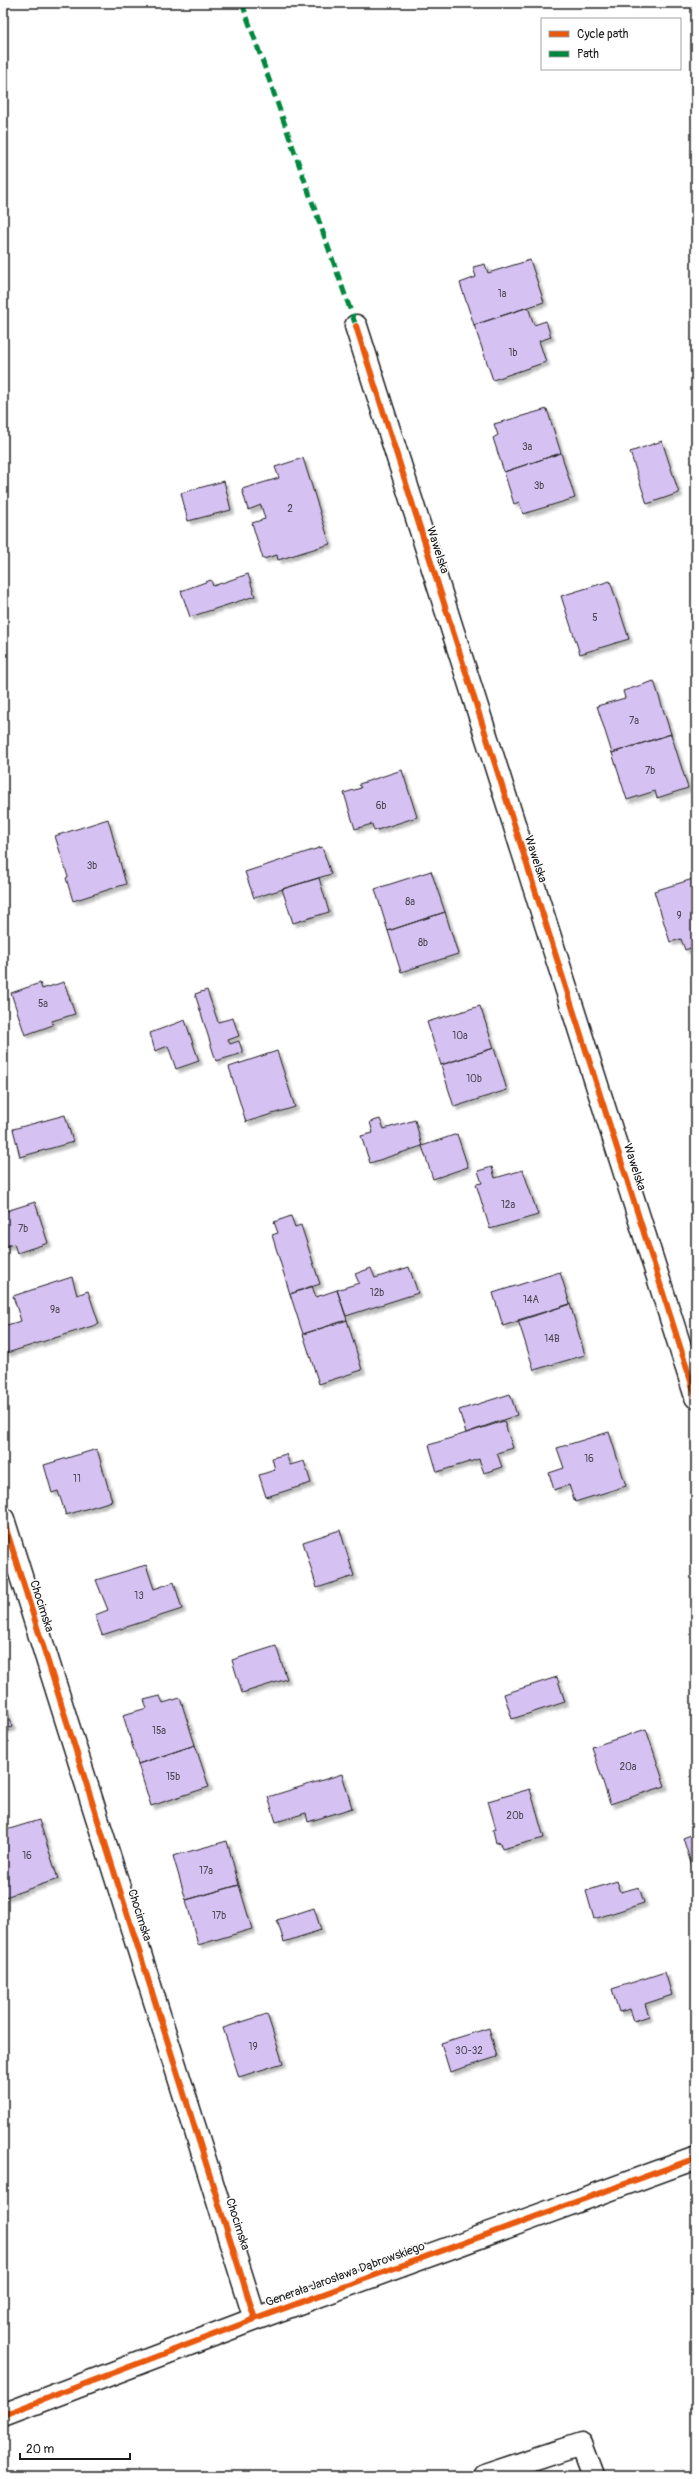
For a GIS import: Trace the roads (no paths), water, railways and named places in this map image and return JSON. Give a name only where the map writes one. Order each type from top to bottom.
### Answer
[{"type":"street","name":"Wawelska","points":[[356,326],[696,1397]]},
{"type":"street","name":"Chocimska","points":[[3,1519],[255,2319]]},
{"type":"street","name":"Generała Jarosława Dąbrowskiego","points":[[3,2415],[255,2319],[696,2158]]},
{"type":"street","points":[[484,2476],[581,2444],[592,2476]]}]
